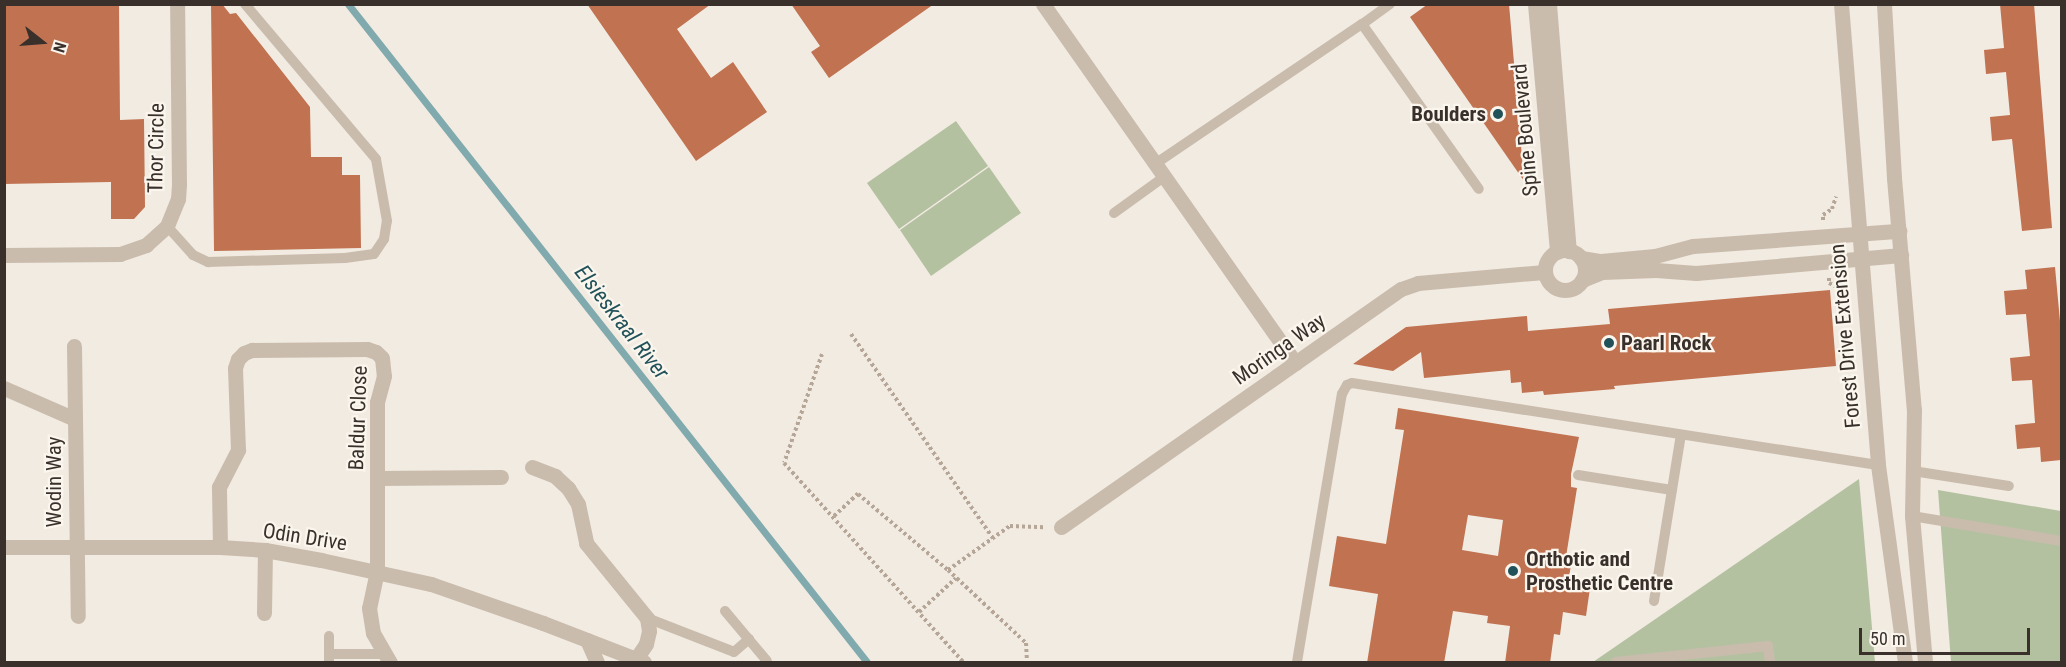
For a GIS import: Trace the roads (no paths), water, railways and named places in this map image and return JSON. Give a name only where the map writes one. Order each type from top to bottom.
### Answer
[{"type":"street","name":"Thor Circle","points":[[4,255],[120,254],[146,245],[167,226],[178,199],[179,184],[177,4]]},
{"type":"street","points":[[1043,4],[1295,363]]},
{"type":"street","name":"Spine Boulevard","points":[[1535,4],[1569,254]]},
{"type":"street","name":"Spine Boulevard","points":[[1549,4],[1569,254]]},
{"type":"street","name":"Forest Drive Extension","points":[[1841,4],[1878,465],[1905,663]]},
{"type":"street","points":[[1884,4],[1914,410],[1912,516],[1925,663]]},
{"type":"street","points":[[1569,254],[1585,269],[1582,280],[1575,288],[1558,289],[1549,282],[1545,272],[1546,262],[1569,254],[1601,261],[1655,255],[1693,246],[1899,231]]},
{"type":"street","points":[[1582,280],[1602,272],[1656,270],[1696,273],[1901,255]]},
{"type":"street","name":"Moringa Way","points":[[1061,527],[1410,285],[1545,272]]},
{"type":"street","name":"Wodin Way","points":[[74,345],[78,616]]},
{"type":"street","name":"Baldur Close","points":[[220,547],[219,487],[238,450],[236,368],[238,359],[244,353],[252,351],[367,350],[382,358],[384,376],[377,402],[377,571],[369,608],[373,633],[388,658]]},
{"type":"street","name":"Wodin Way","points":[[4,388],[75,419]]},
{"type":"street","points":[[532,467],[555,476],[568,488],[578,504],[586,543],[647,618],[648,637],[640,661]]},
{"type":"street","points":[[377,478],[501,477]]},
{"type":"street","name":"Odin Drive","points":[[4,547],[220,547],[265,550],[377,571],[431,584],[482,600],[640,661]]},
{"type":"street","points":[[264,613],[265,550]]},
{"type":"street","points":[[587,640],[597,663]]},
{"type":"lane","points":[[167,226],[194,255],[208,262],[374,254],[384,239],[387,221],[376,159],[245,4]]},
{"type":"lane","points":[[1155,164],[1390,4]]},
{"type":"lane","points":[[1362,24],[1479,189]]},
{"type":"lane","points":[[1114,213],[1164,177]]},
{"type":"lane","points":[[1297,663],[1342,394],[1347,385],[1358,382],[1878,465]]},
{"type":"lane","points":[[1654,601],[1680,435]]},
{"type":"lane","points":[[1913,471],[2009,486]]},
{"type":"lane","points":[[1578,475],[1672,490]]},
{"type":"lane","points":[[1912,516],[2061,541]]},
{"type":"lane","points":[[725,611],[767,660]]},
{"type":"lane","points":[[647,618],[734,652],[749,639]]},
{"type":"lane","points":[[329,636],[329,658],[388,658]]},
{"type":"lane","points":[[1617,663],[1768,646],[1770,663]]},
{"type":"waterway","name":"Elsieskraal River","points":[[348,4],[867,662]]},
{"type":"place","name":"Boulders","points":[[1498,114]]},
{"type":"place","name":"Paarl Rock","points":[[1609,343]]},
{"type":"place","name":"Orthotic and Prosthetic Centre","points":[[1513,571]]}]
